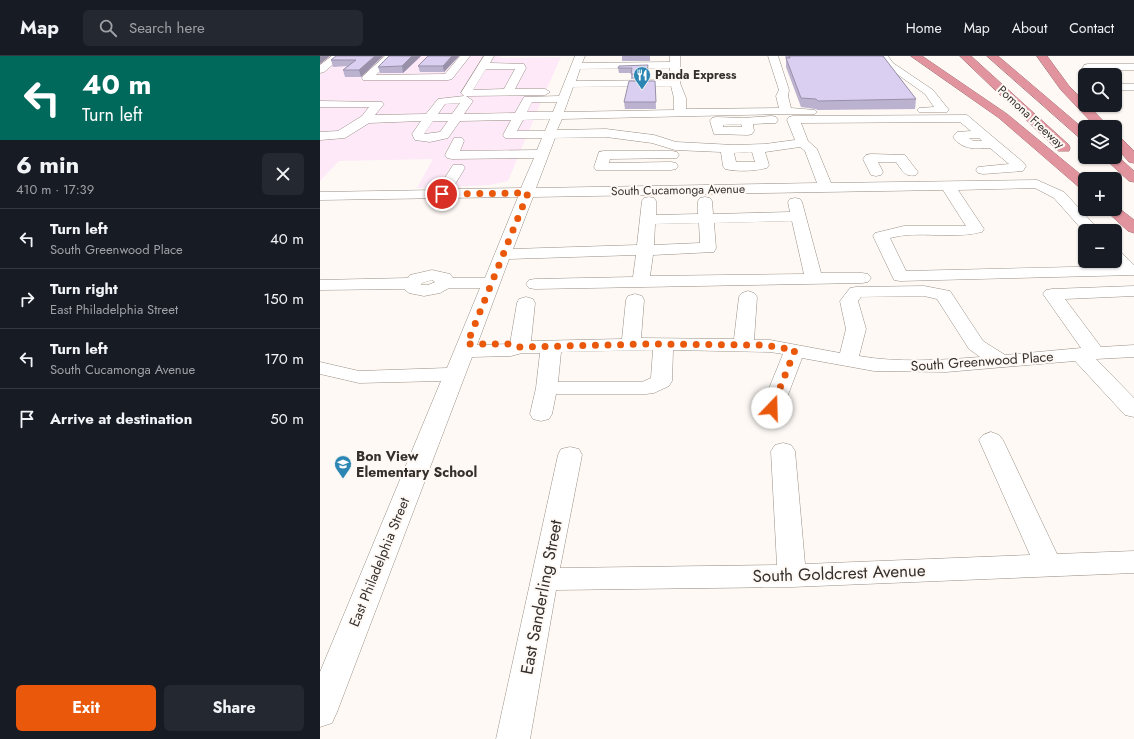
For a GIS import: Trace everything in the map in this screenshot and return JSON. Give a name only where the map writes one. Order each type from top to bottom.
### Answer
[{"type":"highway","points":[[916,56],[1003,116],[1078,179]]},
{"type":"highway","name":"Pomona Freeway","points":[[965,56],[1074,158]]},
{"type":"highway","name":"Pomona Freeway","points":[[992,56],[1078,130]]},
{"type":"highway","points":[[1042,56],[1065,88],[1096,120]]},
{"type":"highway","points":[[1122,146],[1134,159]]},
{"type":"highway","points":[[1118,164],[1134,178]]},
{"type":"highway","points":[[1122,203],[1134,216]]},
{"type":"highway","points":[[1120,216],[1134,228]]},
{"type":"street","points":[[320,70],[338,56]]},
{"type":"street","points":[[392,56],[367,78],[448,77],[465,56]]},
{"type":"street","points":[[489,56],[466,93],[566,92]]},
{"type":"street","points":[[625,56],[624,60],[628,62],[675,61]]},
{"type":"street","points":[[773,56],[784,90],[782,96],[789,115],[803,143],[811,149],[826,188]]},
{"type":"street","points":[[747,121],[810,112],[943,110],[929,92],[890,66],[883,56]]},
{"type":"street","points":[[1097,56],[1115,67]]},
{"type":"street","points":[[578,61],[675,61]]},
{"type":"street","name":"East Philadelphia Street","points":[[320,712],[528,193],[578,61]]},
{"type":"street","points":[[675,61],[676,86],[680,98],[680,113]]},
{"type":"street","points":[[483,66],[520,66],[521,68],[507,92]]},
{"type":"street","points":[[406,78],[418,67]]},
{"type":"street","points":[[1088,68],[1134,67]]},
{"type":"street","points":[[608,69],[651,68],[656,74]]},
{"type":"street","points":[[676,86],[659,92],[623,93],[619,92],[620,83],[528,99],[509,135],[606,133],[630,135],[654,139],[673,162],[727,149],[758,148],[803,143]]},
{"type":"street","points":[[1122,87],[1134,87]]},
{"type":"street","points":[[444,100],[467,101],[444,135],[430,138],[419,137],[418,134],[430,118],[444,100]]},
{"type":"street","points":[[320,104],[378,104],[366,119],[341,136],[320,136]]},
{"type":"street","points":[[366,119],[680,113],[789,115],[842,119],[963,118],[1019,166],[1018,168],[970,170]]},
{"type":"street","points":[[982,134],[961,135],[959,137],[970,145],[994,144]]},
{"type":"street","points":[[458,141],[452,155],[542,154]]},
{"type":"street","points":[[727,149],[730,166],[758,166],[762,165],[758,148]]},
{"type":"street","points":[[871,158],[900,158],[916,172],[881,172],[870,159],[871,158]]},
{"type":"street","points":[[442,194],[458,168]]},
{"type":"street","points":[[820,173],[836,173]]},
{"type":"street","name":"South Cucamonga Avenue","points":[[320,196],[528,193],[793,193],[826,188],[1037,184],[1059,195],[1086,224]]},
{"type":"street","points":[[948,186],[976,229],[964,233],[892,231],[881,236],[900,276],[1130,272],[1122,263]]},
{"type":"street","points":[[793,193],[814,279]]},
{"type":"street","points":[[641,282],[649,201]]},
{"type":"street","points":[[705,201],[708,264]]},
{"type":"street","points":[[647,220],[799,216]]},
{"type":"street","points":[[503,254],[645,250],[708,264],[814,279],[862,278]]},
{"type":"street","points":[[573,283],[579,260]]},
{"type":"street","points":[[535,284],[641,282],[708,264]]},
{"type":"street","points":[[320,285],[412,283],[412,287],[414,289],[423,291],[433,289],[444,283],[492,283]]},
{"type":"street","points":[[1133,410],[1088,353],[1052,294],[1134,291]]},
{"type":"street","points":[[848,360],[856,329],[848,301],[856,292],[924,292],[944,295],[976,345],[1001,361]]},
{"type":"street","points":[[745,345],[742,336],[748,297]]},
{"type":"street","points":[[631,344],[634,300]]},
{"type":"street","points":[[520,347],[526,303]]},
{"type":"street","name":"South Greenwood Place","points":[[466,347],[511,350],[520,347],[631,344],[770,346],[874,365],[932,366],[1088,353],[1134,351]]},
{"type":"street","points":[[547,388],[646,388],[660,381],[663,344]]},
{"type":"street","points":[[541,414],[547,388],[551,346]]},
{"type":"street","points":[[772,408],[795,350]]},
{"type":"street","points":[[320,368],[359,377],[455,374]]},
{"type":"street","points":[[991,440],[1048,565]]},
{"type":"street","points":[[783,450],[792,576]]},
{"type":"street","name":"East Sanderling Street","points":[[513,739],[570,455]]},
{"type":"street","name":"South Goldcrest Avenue","points":[[544,579],[792,576],[1134,562]]},
{"type":"shaded area","points":[[320,56],[501,56],[500,58],[561,57],[508,181],[490,185],[417,188],[433,159],[339,161],[320,181]]},
{"type":"building","points":[[336,56],[375,56],[359,70],[343,70],[356,60],[331,60]]},
{"type":"building","points":[[389,56],[412,56],[402,66],[378,67]]},
{"type":"building","points":[[428,56],[452,56],[443,66],[418,66]]},
{"type":"building","points":[[789,56],[883,56],[916,99],[818,101],[816,99],[801,98],[786,58],[790,58]]},
{"type":"building","points":[[648,65],[647,74],[631,74],[632,68],[618,68],[619,66]]},
{"type":"building","points":[[629,81],[655,81],[656,102],[624,102]]},
{"type":"place","name":"Panda Express","points":[[642,90]]},
{"type":"place","name":"Bon View Elementary School","points":[[343,479]]},
{"type":"route","points":[[442,194],[528,193],[467,344],[514,344],[520,347],[649,344],[770,346],[795,350],[772,408]]}]
